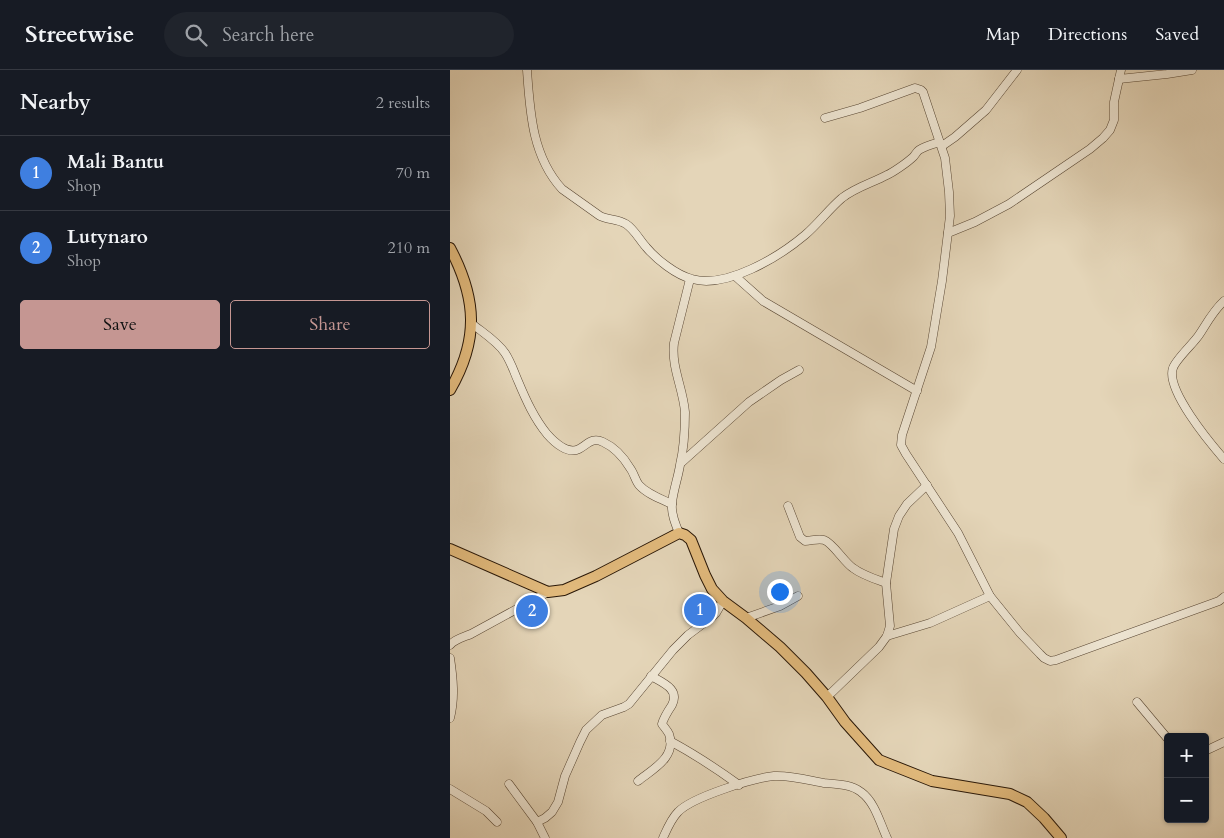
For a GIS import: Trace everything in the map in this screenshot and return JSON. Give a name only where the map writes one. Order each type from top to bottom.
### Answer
[{"type":"main road","points":[[450,248],[464,276],[471,323],[466,357],[450,390]]},
{"type":"main road","points":[[450,548],[548,592],[564,590],[596,576],[679,533],[685,535],[690,540],[712,588],[723,601],[780,647],[806,673],[878,760],[932,781],[1010,794],[1027,802],[1061,838]]},
{"type":"street","points":[[526,70],[534,134],[544,164],[557,183],[562,189],[600,216],[626,224],[647,249],[664,264],[690,279],[702,282],[726,279],[774,258],[806,235],[844,196],[861,186],[888,175],[909,161],[922,148],[941,144],[955,137],[986,110],[1017,70]]},
{"type":"street","points":[[948,233],[975,222],[1009,204],[1090,149],[1103,138],[1110,130],[1114,120],[1114,102],[1121,70]]},
{"type":"street","points":[[1119,79],[1192,70]]},
{"type":"street","points":[[825,118],[860,108],[915,88],[923,92],[945,158],[950,216],[942,281],[930,347],[902,435],[901,445],[958,533],[990,596],[1020,633],[1044,658],[1050,660],[1064,658],[1219,601],[1224,597]]},
{"type":"street","points":[[735,276],[763,300],[917,391]]},
{"type":"street","points":[[679,533],[673,518],[672,504],[681,463],[685,412],[673,350],[690,279]]},
{"type":"street","points":[[1222,307],[1175,363],[1172,377],[1177,391],[1201,432],[1224,459]]},
{"type":"street","points":[[471,323],[496,343],[506,354],[529,407],[548,435],[565,449],[573,451],[594,441],[600,440],[608,444],[631,468],[639,484],[645,490],[672,504]]},
{"type":"street","points":[[681,463],[749,402],[799,370]]},
{"type":"street","points":[[827,697],[888,636],[890,626],[886,584],[894,529],[899,516],[907,504],[927,485]]},
{"type":"street","points":[[788,506],[800,537],[804,541],[826,541],[853,569],[886,584]]},
{"type":"street","points":[[450,644],[495,622],[548,592]]},
{"type":"street","points":[[746,618],[780,606],[798,596]]},
{"type":"street","points":[[888,636],[930,623],[990,596]]},
{"type":"street","points":[[537,822],[546,818],[558,802],[566,776],[586,730],[602,715],[629,704],[650,676],[680,643],[712,618],[723,601]]},
{"type":"street","points":[[450,658],[453,700],[450,718]]},
{"type":"street","points":[[638,781],[667,757],[670,747],[668,732],[662,724],[673,702],[674,695],[666,685],[650,676]]},
{"type":"street","points":[[1137,702],[1164,734]]},
{"type":"street","points":[[670,741],[722,772],[739,785]]},
{"type":"street","points":[[1209,749],[1224,742]]},
{"type":"street","points":[[663,838],[671,821],[686,805],[699,798],[775,776],[850,787],[860,791],[868,799],[876,812],[887,838]]},
{"type":"street","points":[[509,784],[537,822],[545,838]]},
{"type":"street","points":[[450,789],[486,811],[497,822]]},
{"type":"place","name":"Mali Bantu","points":[[700,610]]},
{"type":"place","name":"Lutynaro","points":[[532,611]]}]
